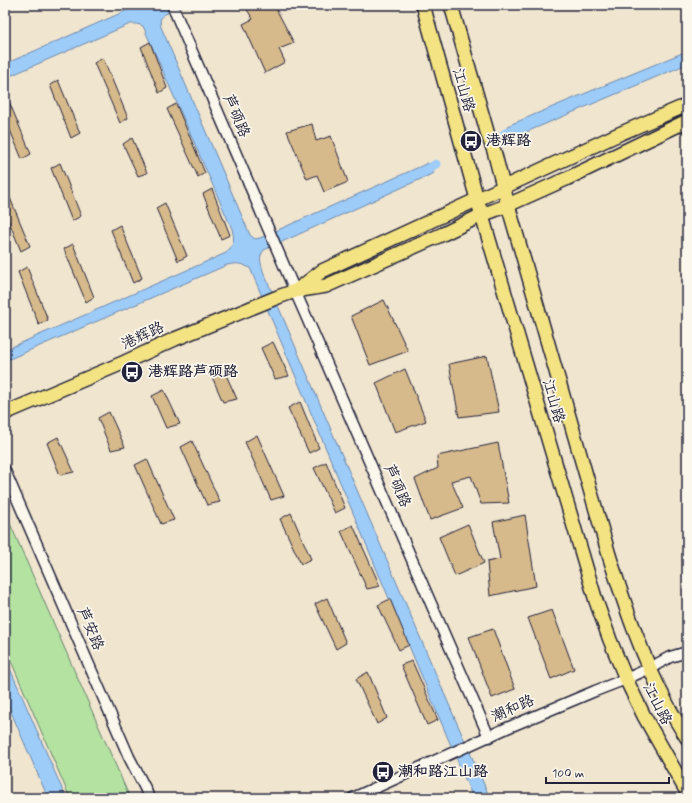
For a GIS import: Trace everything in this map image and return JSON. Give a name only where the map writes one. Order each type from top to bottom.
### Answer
[{"type":"main road","name":"江山路","points":[[423,5],[477,199],[592,588],[610,640],[626,679],[644,716],[685,789]]},
{"type":"main road","name":"江山路","points":[[451,5],[609,555],[634,631],[667,704],[687,738]]},
{"type":"main road","name":"港辉路","points":[[295,291],[322,272],[619,134],[687,105]]},
{"type":"main road","name":"港辉路","points":[[5,413],[175,339],[278,297],[295,291],[326,286],[482,215],[566,179],[687,121]]},
{"type":"street","name":"芦硕路","points":[[174,9],[489,737]]},
{"type":"street","name":"芦安路","points":[[5,471],[129,757],[149,798]]},
{"type":"street","name":"潮和路","points":[[353,798],[535,716],[626,679],[670,657],[687,652]]},
{"type":"green space","points":[[5,512],[130,798],[70,798],[5,647]]},
{"type":"water","points":[[132,5],[185,5],[163,15],[160,20],[161,27],[250,235],[255,239],[428,163],[434,173],[264,250],[260,260],[263,271],[490,798],[473,798],[250,268],[238,264],[227,265],[5,361],[5,350],[226,253],[233,242],[232,229],[143,26],[130,24],[5,78],[5,64],[130,9]]},
{"type":"water","points":[[687,51],[687,64],[512,138],[507,126]]},
{"type":"water","points":[[5,657],[66,798],[48,798],[5,698]]},
{"type":"building","points":[[244,5],[274,5],[294,43],[279,49],[285,62],[265,73],[243,24],[253,19]]},
{"type":"building","points":[[150,42],[167,88],[159,93],[141,47]]},
{"type":"building","points":[[103,58],[128,118],[120,123],[94,63]]},
{"type":"building","points":[[58,80],[80,133],[71,138],[50,85]]},
{"type":"building","points":[[5,92],[31,154],[22,159],[5,118]]},
{"type":"building","points":[[176,104],[205,173],[198,177],[167,109]]},
{"type":"building","points":[[312,124],[316,141],[331,136],[348,182],[324,192],[317,175],[307,179],[287,131]]},
{"type":"building","points":[[132,138],[147,173],[138,176],[123,144]]},
{"type":"building","points":[[60,163],[81,216],[72,221],[51,168]]},
{"type":"building","points":[[5,186],[30,246],[21,251],[5,212]]},
{"type":"building","points":[[212,189],[230,235],[221,239],[203,194]]},
{"type":"building","points":[[165,203],[187,256],[178,261],[156,208]]},
{"type":"building","points":[[120,225],[142,278],[133,283],[111,230]]},
{"type":"building","points":[[73,244],[94,297],[86,302],[64,249]]},
{"type":"building","points":[[27,267],[48,320],[39,325],[18,272]]},
{"type":"building","points":[[384,300],[408,351],[370,365],[351,316]]},
{"type":"building","points":[[273,342],[289,376],[275,379],[261,348]]},
{"type":"building","points":[[487,356],[499,412],[459,417],[449,364]]},
{"type":"building","points":[[221,364],[237,399],[223,402],[209,370]]},
{"type":"building","points":[[405,369],[426,421],[395,432],[376,383]]},
{"type":"building","points":[[164,390],[180,424],[166,428],[152,396]]},
{"type":"building","points":[[300,402],[319,448],[309,453],[288,408]]},
{"type":"building","points":[[109,412],[125,447],[111,450],[98,418]]},
{"type":"building","points":[[257,435],[284,496],[271,500],[245,442]]},
{"type":"building","points":[[58,437],[74,472],[60,475],[47,443]]},
{"type":"building","points":[[192,441],[220,502],[207,505],[181,447]]},
{"type":"building","points":[[498,443],[509,503],[481,504],[471,476],[451,481],[463,508],[430,520],[415,479],[438,468],[437,456]]},
{"type":"building","points":[[147,459],[174,520],[161,524],[135,465]]},
{"type":"building","points":[[326,462],[345,508],[335,513],[314,468]]},
{"type":"building","points":[[291,513],[311,559],[301,564],[280,519]]},
{"type":"building","points":[[525,515],[536,586],[490,596],[487,562],[500,559],[493,522]]},
{"type":"building","points":[[468,524],[484,563],[455,576],[439,537]]},
{"type":"building","points":[[353,525],[380,586],[367,589],[341,531]]},
{"type":"building","points":[[327,598],[346,643],[336,649],[315,604]]},
{"type":"building","points":[[390,599],[409,645],[399,650],[378,605]]},
{"type":"building","points":[[552,610],[574,669],[551,679],[528,618]]},
{"type":"building","points":[[493,629],[515,689],[492,698],[469,637]]},
{"type":"building","points":[[412,661],[438,720],[427,725],[401,665]]},
{"type":"building","points":[[368,672],[387,718],[377,724],[356,679]]},
{"type":"waterway","points":[[504,134],[509,131]]},
{"type":"waterway","points":[[431,167],[436,164]]},
{"type":"place","name":"港辉路","points":[[471,141]]},
{"type":"place","name":"港辉路芦硕路","points":[[132,372]]},
{"type":"place","name":"潮和路江山路","points":[[383,772]]}]
